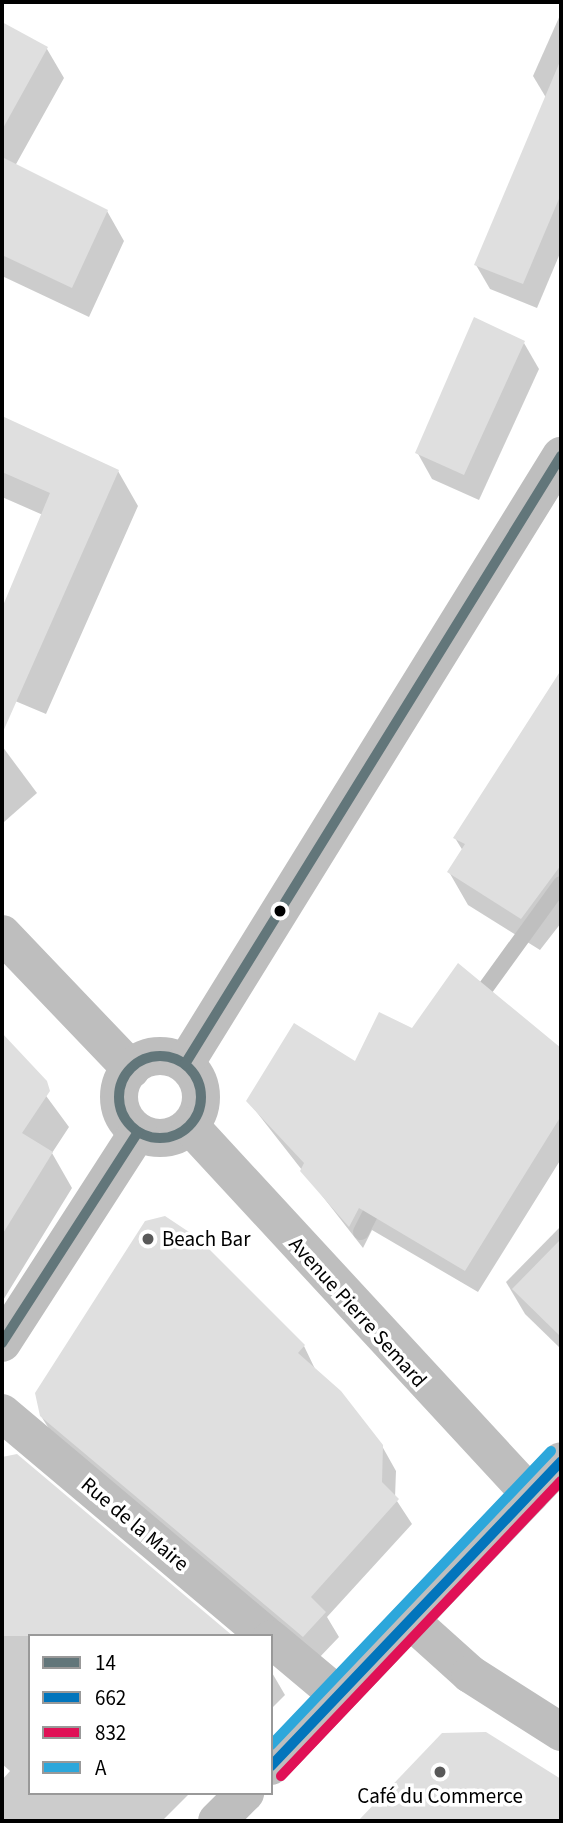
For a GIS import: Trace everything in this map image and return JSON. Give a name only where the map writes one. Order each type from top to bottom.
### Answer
[{"type":"street","points":[[185,1064],[561,456]]},
{"type":"street","points":[[2,934],[131,1069]]},
{"type":"street","points":[[160,1056],[185,1064],[202,1097],[190,1126],[162,1139],[138,1132],[119,1098],[131,1069],[160,1056]]},
{"type":"street","name":"Avenue Pierre Semard","points":[[190,1126],[530,1494]]},
{"type":"street","points":[[2,1343],[138,1132]]},
{"type":"street","name":"Rue de la Maire","points":[[2,1413],[265,1634]]},
{"type":"street","points":[[273,1764],[561,1461]]},
{"type":"street","points":[[410,1619],[470,1674],[561,1732]]},
{"type":"street","name":"Rue de la Maire","points":[[273,1640],[338,1695]]},
{"type":"street","points":[[217,1821],[243,1795]]},
{"type":"building","points":[[2,22],[48,47],[2,130]]},
{"type":"building","points":[[561,59],[561,194],[523,284],[474,265]]},
{"type":"building","points":[[2,157],[108,210],[72,288],[2,255]]},
{"type":"building","points":[[474,317],[525,341],[464,475],[415,453]]},
{"type":"building","points":[[2,416],[119,470],[2,734],[2,608],[50,493],[2,472]]},
{"type":"building","points":[[561,670],[561,865],[521,919],[447,872],[465,844],[453,838]]},
{"type":"building","points":[[458,963],[561,1048],[561,1116],[465,1271],[359,1208],[349,1227],[300,1171],[304,1163],[246,1101],[294,1023],[355,1061],[379,1012],[412,1028]]},
{"type":"building","points":[[2,1033],[47,1081],[50,1091],[22,1133],[53,1152],[2,1235]]},
{"type":"building","points":[[165,1216],[198,1238],[305,1345],[298,1353],[341,1391],[383,1445],[382,1482],[399,1499],[311,1597],[326,1612],[303,1637],[40,1416],[35,1393],[145,1221]]},
{"type":"building","points":[[561,1239],[561,1337],[512,1289]]},
{"type":"building","points":[[17,1454],[231,1634],[2,1636],[2,1457]]},
{"type":"building","points":[[486,1732],[561,1779],[561,1821],[358,1821],[442,1733]]},
{"type":"waterway","points":[[474,1004],[561,884]]},
{"type":"waterway","points":[[361,1232],[379,1197]]},
{"type":"transit line","name":"14","points":[[185,1064],[561,456]]},
{"type":"transit line","name":"14","points":[[160,1056],[176,1059],[189,1068],[198,1081],[201,1097],[198,1113],[189,1126],[176,1135],[160,1138],[144,1135],[131,1126],[122,1113],[119,1097],[122,1081],[131,1068],[144,1059],[160,1056]]},
{"type":"transit line","name":"14","points":[[2,1343],[138,1132]]},
{"type":"transit line","name":"A","points":[[273,1743],[551,1451]]},
{"type":"transit line","name":"662","points":[[273,1764],[561,1461]]},
{"type":"transit line","name":"832","points":[[281,1776],[561,1481]]},
{"type":"place","name":"Beach Bar","points":[[148,1239]]},
{"type":"place","name":"Café du Commerce","points":[[440,1772]]}]
